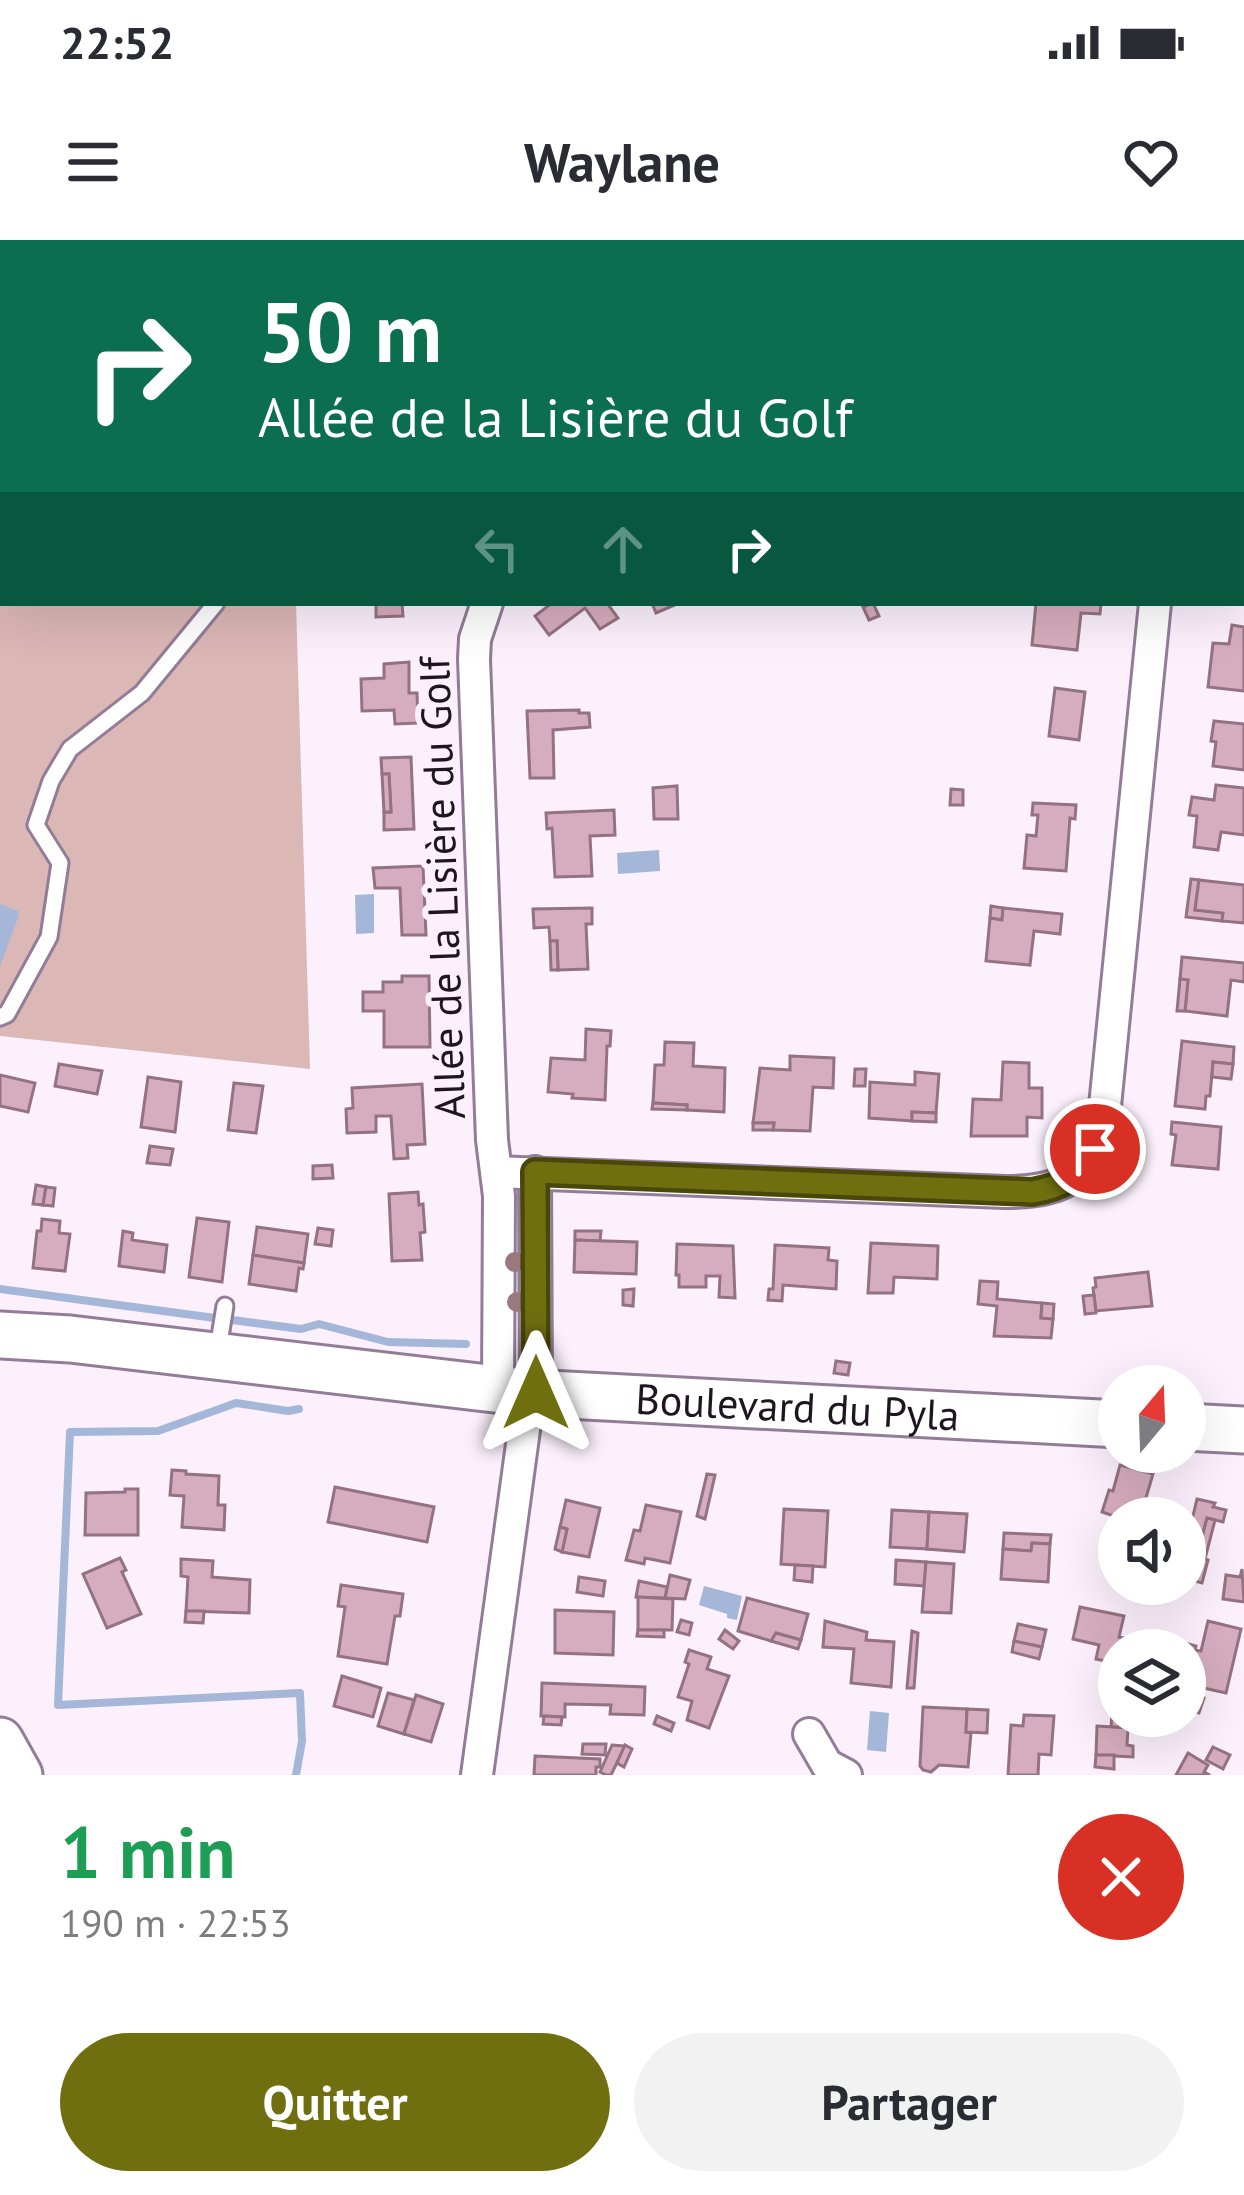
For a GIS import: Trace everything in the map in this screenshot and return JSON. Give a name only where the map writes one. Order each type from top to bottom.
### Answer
[{"type":"street","name":"Allée de la Lisière du Golf","points":[[486,606],[474,659],[492,1140],[521,1392]]},
{"type":"street","name":"Allée de la Lisière du Golf","points":[[498,1172],[1005,1192],[1032,1192],[1070,1181],[1095,1149],[1105,1106],[1156,606]]},
{"type":"street","points":[[477,1775],[521,1392],[535,1172]]},
{"type":"street","name":"Boulevard du Pyla","points":[[0,1335],[521,1392],[1098,1423]]},
{"type":"street","points":[[0,1352],[58,1339]]},
{"type":"street","points":[[1206,1428],[1244,1430]]},
{"type":"street","points":[[809,1734],[827,1765],[846,1775]]},
{"type":"street","points":[[0,1741],[20,1775]]},
{"type":"lane","points":[[0,1017],[7,1014],[49,937],[55,856],[36,825],[51,781],[70,749],[142,693],[214,606]]},
{"type":"lane","points":[[216,1358],[225,1306]]},
{"type":"lane","points":[[0,1318],[58,1339]]},
{"type":"shaded area","points":[[0,606],[296,606],[310,1069],[0,1036]]},
{"type":"water","points":[[659,850],[660,871],[618,874],[617,853]]},
{"type":"water","points":[[374,894],[374,933],[356,934],[355,895]]},
{"type":"water","points":[[0,904],[19,915],[0,967]]},
{"type":"water","points":[[704,1586],[742,1596],[737,1620],[699,1605]]},
{"type":"water","points":[[870,1711],[889,1713],[886,1752],[867,1750]]},
{"type":"building","points":[[376,606],[402,606],[403,616],[376,617]]},
{"type":"building","points":[[548,606],[609,606],[618,618],[600,629],[585,608],[549,635],[535,616]]},
{"type":"building","points":[[874,606],[879,616],[869,620],[863,607]]},
{"type":"building","points":[[1036,606],[1101,606],[1100,614],[1081,613],[1077,650],[1032,645]]},
{"type":"building","points":[[1232,625],[1244,627],[1244,691],[1208,687],[1213,643],[1229,644]]},
{"type":"building","points":[[409,662],[409,693],[417,693],[418,723],[395,724],[394,710],[362,711],[361,679],[384,678],[384,664]]},
{"type":"building","points":[[1055,688],[1085,692],[1079,740],[1049,736]]},
{"type":"building","points":[[527,711],[589,713],[590,727],[553,730],[554,778],[530,778]]},
{"type":"building","points":[[1214,721],[1244,724],[1244,770],[1213,766]]},
{"type":"building","points":[[411,757],[414,829],[384,830],[384,812],[391,812],[389,774],[382,774],[381,758]]},
{"type":"building","points":[[382,774],[389,774],[391,812],[384,812]]},
{"type":"building","points":[[1216,785],[1244,788],[1244,835],[1221,832],[1218,850],[1194,847],[1197,816],[1189,815],[1192,797],[1214,800]]},
{"type":"building","points":[[677,786],[678,819],[654,819],[653,788]]},
{"type":"building","points":[[951,789],[963,790],[963,805],[950,805]]},
{"type":"building","points":[[1033,803],[1076,805],[1075,819],[1070,818],[1066,871],[1024,868],[1027,835],[1036,836],[1038,815],[1032,815]]},
{"type":"building","points":[[614,810],[615,835],[590,836],[592,876],[555,877],[552,828],[547,829],[546,813]]},
{"type":"building","points":[[423,866],[426,935],[402,935],[400,888],[375,888],[373,868]]},
{"type":"building","points":[[1191,879],[1199,880],[1195,910],[1223,913],[1222,921],[1186,917]]},
{"type":"building","points":[[1199,880],[1244,885],[1244,923],[1222,921],[1223,913],[1195,910]]},
{"type":"building","points":[[991,906],[1003,908],[1002,920],[990,918]]},
{"type":"building","points":[[592,908],[592,924],[586,924],[588,969],[558,970],[557,941],[550,941],[549,927],[534,928],[533,909]]},
{"type":"building","points":[[1003,908],[1062,914],[1060,934],[1034,931],[1030,965],[986,961],[990,918],[1002,920]]},
{"type":"building","points":[[550,941],[557,941],[558,970],[551,970]]},
{"type":"building","points":[[1182,957],[1244,963],[1244,982],[1231,980],[1227,1016],[1185,1011],[1188,980],[1180,979]]},
{"type":"building","points":[[402,976],[429,976],[430,1047],[384,1047],[384,1011],[363,1011],[363,992],[383,992],[383,982],[402,982]]},
{"type":"building","points":[[1180,979],[1188,980],[1185,1011],[1177,1011]]},
{"type":"building","points":[[586,1029],[611,1031],[605,1100],[548,1092],[551,1058],[585,1060]]},
{"type":"building","points":[[1182,1041],[1234,1047],[1233,1064],[1213,1062],[1205,1109],[1175,1106]]},
{"type":"building","points":[[665,1042],[694,1043],[693,1066],[725,1068],[724,1112],[653,1103],[655,1065],[664,1065]]},
{"type":"building","points":[[790,1056],[834,1058],[833,1088],[813,1087],[810,1131],[773,1130],[774,1123],[753,1123],[760,1068],[790,1070]]},
{"type":"building","points":[[1003,1062],[1029,1063],[1029,1088],[1042,1088],[1042,1118],[1027,1117],[1027,1136],[971,1136],[973,1099],[1001,1100]]},
{"type":"building","points":[[1213,1062],[1233,1064],[1231,1079],[1212,1077]]},
{"type":"building","points":[[59,1064],[102,1071],[97,1094],[55,1086]]},
{"type":"building","points":[[855,1069],[866,1069],[865,1086],[854,1086]]},
{"type":"building","points":[[915,1072],[939,1074],[936,1113],[912,1112],[912,1121],[869,1118],[870,1082],[915,1085]]},
{"type":"building","points":[[0,1075],[35,1083],[28,1112],[0,1106]]},
{"type":"building","points":[[148,1077],[181,1082],[175,1132],[141,1127]]},
{"type":"building","points":[[234,1083],[263,1086],[256,1133],[228,1130]]},
{"type":"building","points":[[422,1084],[425,1144],[407,1145],[408,1158],[394,1159],[391,1116],[376,1116],[376,1132],[347,1133],[346,1109],[353,1108],[352,1088]]},
{"type":"building","points":[[653,1103],[687,1105],[687,1110],[652,1109]]},
{"type":"building","points":[[912,1112],[936,1113],[936,1122],[912,1121]]},
{"type":"building","points":[[1172,1122],[1221,1127],[1218,1169],[1172,1165],[1176,1135],[1171,1134]]},
{"type":"building","points":[[753,1123],[774,1123],[773,1130],[753,1130]]},
{"type":"building","points":[[150,1146],[173,1149],[170,1165],[147,1163]]},
{"type":"building","points":[[332,1165],[333,1178],[313,1179],[313,1166]]},
{"type":"building","points":[[36,1185],[46,1187],[43,1205],[33,1204]]},
{"type":"building","points":[[46,1187],[55,1188],[53,1206],[43,1205]]},
{"type":"building","points":[[418,1192],[425,1232],[420,1233],[422,1260],[392,1261],[389,1194]]},
{"type":"building","points":[[197,1218],[229,1222],[222,1282],[189,1277]]},
{"type":"building","points":[[42,1219],[60,1221],[59,1233],[70,1234],[65,1271],[33,1268]]},
{"type":"building","points":[[257,1227],[308,1234],[304,1263],[253,1255]]},
{"type":"building","points":[[318,1228],[333,1230],[331,1246],[315,1244]]},
{"type":"building","points":[[123,1231],[133,1233],[132,1240],[167,1245],[164,1272],[119,1266]]},
{"type":"building","points":[[575,1231],[601,1231],[600,1241],[575,1240]]},
{"type":"building","points":[[575,1240],[637,1242],[636,1274],[574,1272]]},
{"type":"building","points":[[871,1243],[938,1246],[937,1279],[894,1277],[893,1293],[868,1293]]},
{"type":"building","points":[[677,1244],[733,1246],[735,1298],[719,1297],[720,1276],[706,1276],[706,1287],[679,1287]]},
{"type":"building","points":[[775,1245],[829,1248],[828,1260],[837,1261],[836,1289],[783,1285],[782,1301],[768,1300]]},
{"type":"building","points":[[253,1255],[304,1263],[296,1291],[249,1284]]},
{"type":"building","points":[[1148,1272],[1152,1306],[1096,1311],[1095,1278]]},
{"type":"building","points":[[980,1281],[998,1282],[997,1299],[1042,1303],[1041,1318],[1053,1319],[1051,1338],[994,1336],[997,1306],[978,1304]]},
{"type":"building","points":[[634,1289],[633,1306],[623,1305],[623,1290]]},
{"type":"building","points":[[1094,1295],[1096,1313],[1085,1314],[1083,1296]]},
{"type":"building","points":[[1042,1303],[1054,1304],[1053,1319],[1041,1318]]},
{"type":"building","points":[[836,1361],[850,1363],[848,1375],[834,1373]]},
{"type":"building","points":[[172,1470],[219,1476],[218,1505],[225,1505],[224,1530],[182,1527],[184,1496],[170,1495]]},
{"type":"building","points":[[1118,1473],[1153,1474],[1146,1497],[1107,1497]]},
{"type":"building","points":[[707,1474],[715,1475],[705,1519],[697,1516]]},
{"type":"building","points":[[335,1487],[434,1507],[427,1542],[328,1522]]},
{"type":"building","points":[[138,1489],[138,1535],[85,1535],[86,1493]]},
{"type":"building","points":[[566,1500],[600,1508],[589,1557],[562,1552],[567,1529],[560,1527]]},
{"type":"building","points":[[1206,1501],[1226,1510],[1223,1522],[1207,1518],[1206,1522]]},
{"type":"building","points":[[646,1505],[681,1512],[670,1563],[626,1560]]},
{"type":"building","points":[[784,1509],[828,1511],[825,1567],[781,1564]]},
{"type":"building","points":[[892,1510],[929,1512],[927,1549],[890,1547]]},
{"type":"building","points":[[929,1512],[967,1514],[964,1552],[927,1549]]},
{"type":"building","points":[[1215,1520],[1206,1555],[1206,1522]]},
{"type":"building","points":[[560,1527],[567,1529],[562,1552],[555,1549]]},
{"type":"building","points":[[1004,1533],[1051,1535],[1050,1544],[1032,1543],[1031,1551],[1003,1549]]},
{"type":"building","points":[[1032,1543],[1050,1544],[1048,1582],[1001,1579],[1003,1549],[1031,1551]]},
{"type":"building","points":[[120,1558],[141,1614],[107,1628],[83,1574]]},
{"type":"building","points":[[181,1559],[213,1561],[212,1577],[250,1580],[249,1613],[186,1611],[188,1577],[181,1576]]},
{"type":"building","points":[[896,1560],[926,1562],[924,1586],[895,1584]]},
{"type":"building","points":[[926,1562],[954,1564],[951,1613],[922,1612]]},
{"type":"building","points":[[795,1565],[813,1566],[812,1582],[794,1580]]},
{"type":"building","points":[[1242,1569],[1244,1602],[1223,1599],[1226,1575],[1240,1577]]},
{"type":"building","points":[[670,1575],[690,1580],[685,1599],[665,1598]]},
{"type":"building","points":[[579,1577],[605,1581],[603,1596],[577,1592]]},
{"type":"building","points":[[639,1581],[667,1587],[665,1598],[636,1597]]},
{"type":"building","points":[[341,1585],[403,1594],[387,1664],[338,1656],[345,1607],[338,1606]]},
{"type":"building","points":[[638,1597],[673,1599],[672,1630],[638,1630]]},
{"type":"building","points":[[747,1598],[808,1614],[801,1640],[776,1633],[771,1641],[738,1631]]},
{"type":"building","points":[[1080,1607],[1124,1616],[1121,1629],[1098,1629],[1098,1645],[1073,1639]]},
{"type":"building","points":[[555,1610],[614,1612],[613,1655],[555,1653]]},
{"type":"building","points":[[186,1611],[204,1611],[203,1623],[185,1622]]},
{"type":"building","points":[[681,1620],[692,1623],[689,1635],[677,1632]]},
{"type":"building","points":[[825,1621],[867,1632],[866,1640],[894,1642],[891,1687],[851,1683],[854,1649],[823,1647]]},
{"type":"building","points":[[1208,1621],[1241,1629],[1226,1693],[1206,1689]]},
{"type":"building","points":[[1018,1624],[1046,1630],[1042,1647],[1014,1641]]},
{"type":"building","points":[[638,1630],[664,1630],[664,1637],[637,1636]]},
{"type":"building","points":[[725,1630],[739,1641],[733,1649],[719,1639]]},
{"type":"building","points":[[912,1631],[918,1633],[914,1688],[907,1688]]},
{"type":"building","points":[[776,1633],[801,1640],[798,1649],[771,1641]]},
{"type":"building","points":[[1014,1641],[1042,1647],[1039,1659],[1012,1652]]},
{"type":"building","points":[[689,1650],[711,1657],[707,1669],[729,1676],[709,1728],[687,1720],[692,1701],[678,1697]]},
{"type":"building","points":[[342,1676],[381,1688],[373,1717],[334,1706]]},
{"type":"building","points":[[542,1683],[645,1687],[644,1715],[610,1714],[611,1705],[565,1704],[565,1717],[541,1716]]},
{"type":"building","points":[[388,1693],[414,1700],[404,1734],[378,1726]]},
{"type":"building","points":[[416,1695],[443,1704],[431,1742],[404,1734]]},
{"type":"building","points":[[923,1707],[967,1709],[968,1767],[939,1765],[931,1772],[920,1766]]},
{"type":"building","points":[[967,1709],[988,1710],[987,1733],[966,1732]]},
{"type":"building","points":[[1024,1715],[1054,1716],[1051,1755],[1039,1754],[1038,1775],[1008,1775],[1011,1725],[1023,1726]]},
{"type":"building","points":[[544,1716],[562,1717],[561,1725],[543,1724]]},
{"type":"building","points":[[657,1716],[674,1723],[671,1731],[654,1724]]},
{"type":"building","points":[[1097,1726],[1098,1737],[1127,1737],[1127,1745],[1133,1746],[1133,1757],[1096,1755]]},
{"type":"building","points":[[583,1744],[606,1744],[605,1755],[582,1754]]},
{"type":"building","points":[[612,1745],[625,1746],[611,1775],[606,1775],[600,1772]]},
{"type":"building","points":[[625,1745],[632,1749],[624,1767],[617,1763]]},
{"type":"building","points":[[1213,1747],[1230,1755],[1223,1769],[1206,1760]]},
{"type":"building","points":[[1188,1753],[1208,1765],[1204,1772],[1210,1775],[1176,1775]]},
{"type":"building","points":[[1096,1755],[1114,1755],[1114,1769],[1095,1767]]},
{"type":"building","points":[[535,1756],[600,1759],[600,1767],[596,1775],[534,1775]]},
{"type":"waterway","points":[[0,1289],[215,1318]]},
{"type":"waterway","points":[[232,1320],[301,1329],[319,1324],[388,1342],[466,1344]]},
{"type":"waterway","points":[[296,1775],[302,1741],[300,1693],[58,1705],[70,1432],[158,1431],[236,1403],[299,1409]]},
{"type":"route","points":[[536,1393],[535,1172],[1032,1192],[1070,1181],[1095,1149]]}]
